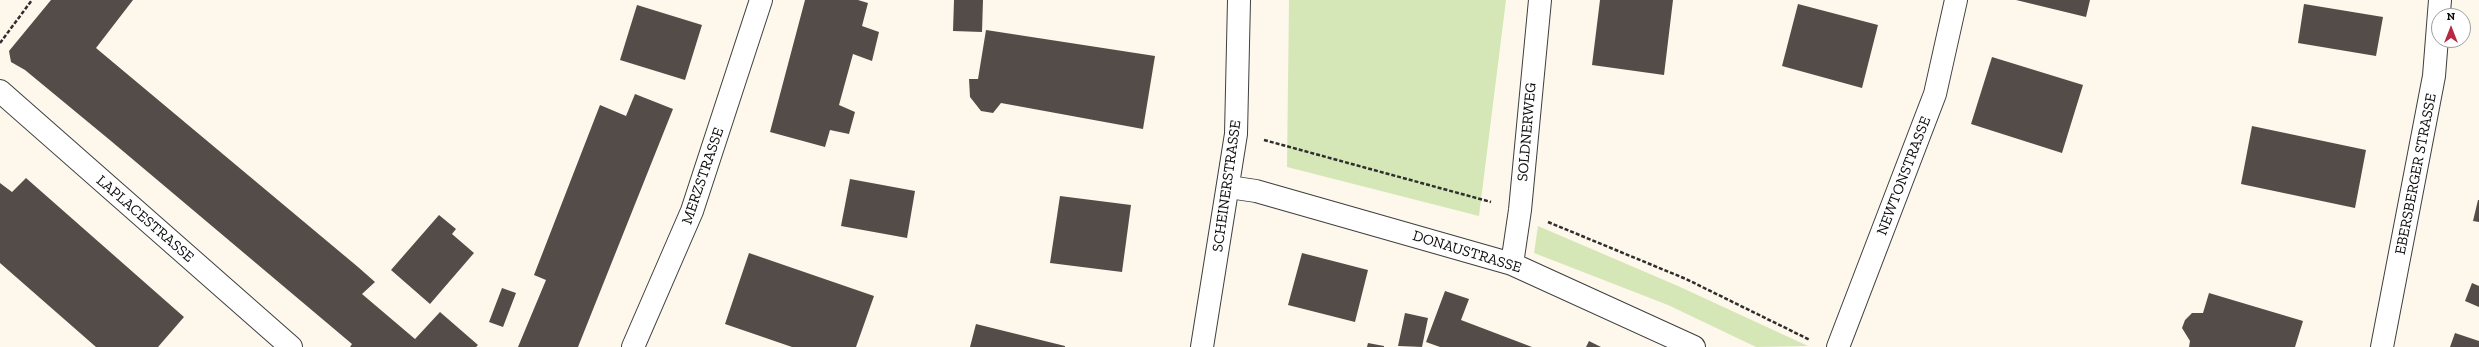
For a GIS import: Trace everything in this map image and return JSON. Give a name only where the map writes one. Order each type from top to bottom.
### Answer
[{"type":"street","name":"MERZSTRASSE","points":[[633,347],[692,210],[761,0]]},
{"type":"street","name":"SCHEINERSTRASSE","points":[[1202,347],[1229,187],[1236,134],[1239,0]]},
{"type":"street","name":"SOLDNERWEG","points":[[1512,264],[1520,210],[1540,0]]},
{"type":"street","name":"NEWTONSTRASSE","points":[[1838,347],[1935,94],[1956,0]]},
{"type":"street","name":"EBERSBERGER STRASSE","points":[[2382,347],[2434,76],[2440,0]]},
{"type":"street","name":"LAPLACESTRASSE","points":[[0,91],[291,347]]},
{"type":"street","name":"DONAUSTRASSE","points":[[1229,187],[1256,191],[1512,264],[1694,347]]},
{"type":"path","points":[[0,42],[32,0]]},
{"type":"path","points":[[1236,134],[1520,210],[1686,279],[1811,341]]},
{"type":"green space","points":[[1289,0],[1506,0],[1479,216],[1287,167]]},
{"type":"green space","points":[[1538,226],[1678,286],[1808,346],[1756,347],[1668,305],[1534,253]]},
{"type":"building","points":[[51,0],[133,0],[96,48],[375,282],[362,294],[415,339],[440,312],[478,345],[476,347],[350,347],[352,344],[111,141],[25,70],[11,62],[9,51]]},
{"type":"building","points":[[805,0],[858,0],[868,3],[862,26],[879,32],[872,61],[853,54],[839,105],[855,112],[849,134],[830,130],[825,147],[770,132]]},
{"type":"building","points":[[954,0],[983,0],[982,32],[953,31]]},
{"type":"building","points":[[1600,0],[1673,0],[1664,75],[1592,65]]},
{"type":"building","points":[[2016,0],[2090,0],[2086,17]]},
{"type":"building","points":[[1798,4],[1878,25],[1862,88],[1782,66]]},
{"type":"building","points":[[2304,4],[2383,17],[2376,56],[2298,43]]},
{"type":"building","points":[[637,5],[702,25],[685,80],[620,60]]},
{"type":"building","points":[[986,30],[1155,56],[1143,129],[1001,103],[993,113],[981,111],[970,97],[969,79],[978,79]]},
{"type":"building","points":[[1992,57],[2083,85],[2062,153],[1971,124]]},
{"type":"building","points":[[635,94],[673,109],[578,347],[518,347],[546,280],[534,275],[600,105],[626,116]]},
{"type":"building","points":[[2252,126],[2366,150],[2355,208],[2241,184]]},
{"type":"building","points":[[26,178],[184,317],[158,347],[96,347],[0,263],[0,183],[12,192]]},
{"type":"building","points":[[850,179],[915,191],[907,238],[841,226]]},
{"type":"building","points":[[1060,196],[1131,205],[1122,272],[1050,263]]},
{"type":"building","points":[[2479,200],[2479,222],[2473,221]]},
{"type":"building","points":[[439,215],[456,229],[452,234],[474,253],[430,304],[391,270]]},
{"type":"building","points":[[749,253],[874,296],[856,347],[792,347],[725,324]]},
{"type":"building","points":[[1302,253],[1368,270],[1355,322],[1288,305]]},
{"type":"building","points":[[2472,283],[2479,286],[2479,307],[2465,301]]},
{"type":"building","points":[[502,288],[516,293],[503,327],[489,322]]},
{"type":"building","points":[[1445,291],[1469,299],[1461,320],[1532,347],[1440,347],[1426,342]]},
{"type":"building","points":[[2209,293],[2303,321],[2295,347],[2189,347],[2190,341],[2182,328],[2185,320],[2192,313],[2203,313]]},
{"type":"building","points":[[1405,313],[1428,318],[1422,347],[1398,346]]},
{"type":"building","points":[[976,324],[1065,346],[1065,347],[970,347]]},
{"type":"building","points":[[2455,333],[2479,341],[2479,347],[2450,347]]},
{"type":"building","points":[[1589,341],[1601,347],[1586,347]]},
{"type":"building","points":[[1368,343],[1384,346],[1384,347],[1367,347]]}]
